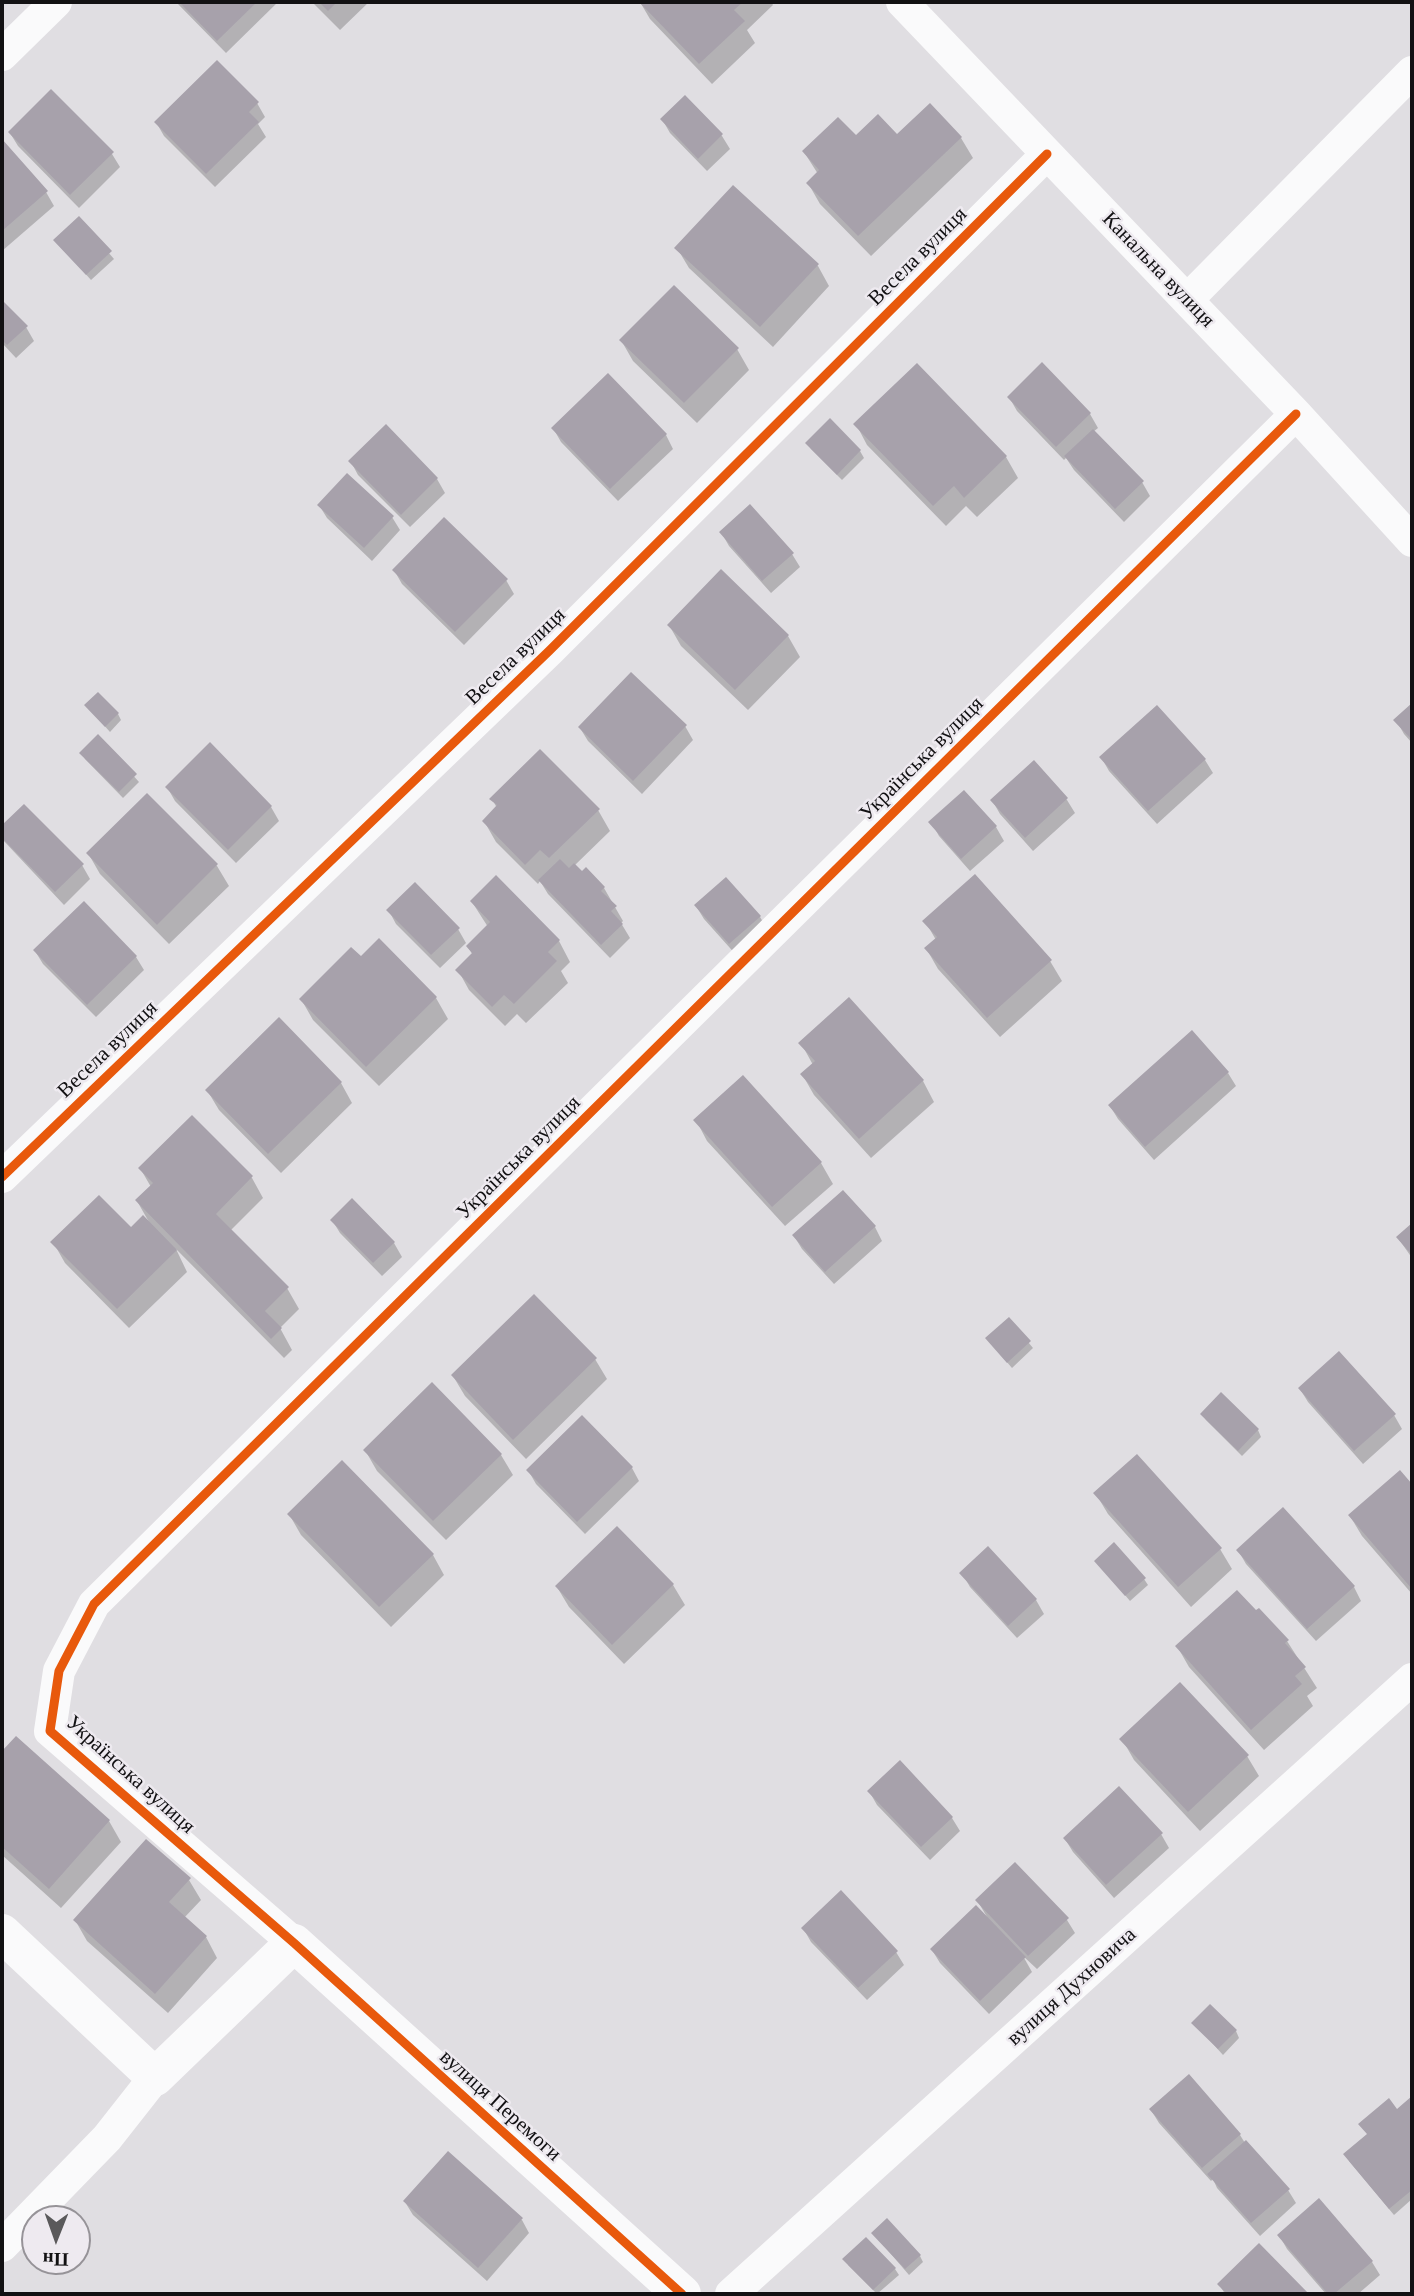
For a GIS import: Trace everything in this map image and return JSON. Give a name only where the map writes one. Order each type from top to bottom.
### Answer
[{"type":"street","points":[[2,55],[57,2]]},
{"type":"street","name":"Канальна вулиця","points":[[902,2],[1296,414],[1412,541]]},
{"type":"street","points":[[1187,300],[1412,72]]},
{"type":"street","name":"Весела вулиця","points":[[2,1177],[549,651],[1047,154]]},
{"type":"street","name":"Українська вулиця","points":[[294,1943],[50,1731],[60,1671],[94,1604],[1296,414]]},
{"type":"street","name":"вулиця Духновича","points":[[731,2294],[1412,1679]]},
{"type":"street","points":[[2,1933],[155,2077]]},
{"type":"street","points":[[2,2246],[107,2137],[155,2077],[294,1943]]},
{"type":"street","name":"вулиця Перемоги","points":[[294,1943],[682,2294]]},
{"type":"building","points":[[179,2],[257,2],[217,41]]},
{"type":"building","points":[[319,2],[337,2],[328,11]]},
{"type":"building","points":[[639,2],[743,2],[734,10],[745,21],[699,64]]},
{"type":"building","points":[[217,60],[259,102],[249,112],[259,122],[206,174],[154,122]]},
{"type":"building","points":[[51,89],[114,152],[70,195],[8,132]]},
{"type":"building","points":[[685,95],[723,134],[698,159],[660,119]]},
{"type":"building","points":[[930,103],[962,137],[858,236],[806,183],[819,170],[802,151],[838,117],[856,135],[878,114],[897,134]]},
{"type":"building","points":[[2,139],[48,191],[2,231]]},
{"type":"building","points":[[733,185],[819,264],[760,327],[674,248]]},
{"type":"building","points":[[79,216],[112,251],[86,275],[53,240]]},
{"type":"building","points":[[674,285],[739,348],[684,403],[619,340]]},
{"type":"building","points":[[2,300],[28,326],[7,345],[2,340]]},
{"type":"building","points":[[1042,362],[1091,413],[1056,447],[1007,397]]},
{"type":"building","points":[[917,363],[1007,456],[964,498],[954,486],[933,506],[853,424]]},
{"type":"building","points":[[608,373],[667,434],[610,489],[551,428]]},
{"type":"building","points":[[830,418],[861,450],[837,475],[805,443]]},
{"type":"building","points":[[386,424],[438,478],[401,515],[348,461]]},
{"type":"building","points":[[1093,429],[1144,481],[1115,509],[1064,456]]},
{"type":"building","points":[[347,473],[394,516],[364,548],[317,505]]},
{"type":"building","points":[[750,504],[794,553],[762,581],[719,532]]},
{"type":"building","points":[[444,517],[508,579],[455,632],[392,570]]},
{"type":"building","points":[[721,569],[789,635],[735,690],[667,625]]},
{"type":"building","points":[[631,672],[687,725],[633,781],[578,727]]},
{"type":"building","points":[[98,692],[119,713],[105,727],[84,705]]},
{"type":"building","points":[[1412,703],[1412,740],[1393,720]]},
{"type":"building","points":[[1157,705],[1206,759],[1148,811],[1099,757]]},
{"type":"building","points":[[98,734],[137,774],[119,792],[79,753]]},
{"type":"building","points":[[210,742],[272,806],[228,850],[165,787]]},
{"type":"building","points":[[540,749],[600,809],[549,858],[540,850],[525,865],[482,821],[497,805],[489,799]]},
{"type":"building","points":[[1034,760],[1068,798],[1025,838],[990,800]]},
{"type":"building","points":[[964,790],[997,826],[961,859],[928,822]]},
{"type":"building","points":[[147,793],[218,864],[157,925],[86,853]]},
{"type":"building","points":[[24,804],[84,864],[55,892],[2,838],[2,825]]},
{"type":"building","points":[[560,859],[569,868],[574,863],[582,871],[586,867],[605,887],[601,891],[617,906],[611,911],[623,924],[601,945],[538,880]]},
{"type":"building","points":[[975,874],[1052,960],[987,1018],[924,948],[937,937],[922,921]]},
{"type":"building","points":[[496,875],[560,940],[548,952],[557,961],[514,1004],[504,995],[492,1007],[455,970],[472,953],[466,946],[490,922],[470,901]]},
{"type":"building","points":[[726,877],[761,916],[729,944],[694,905]]},
{"type":"building","points":[[415,882],[460,928],[431,955],[386,910]]},
{"type":"building","points":[[84,901],[137,956],[87,1005],[33,950]]},
{"type":"building","points":[[379,938],[437,997],[366,1067],[299,999],[351,947],[361,956]]},
{"type":"building","points":[[849,997],[924,1080],[859,1139],[800,1074],[815,1061],[798,1043]]},
{"type":"building","points":[[279,1017],[342,1082],[268,1154],[205,1090]]},
{"type":"building","points":[[1192,1030],[1229,1072],[1145,1147],[1108,1105]]},
{"type":"building","points":[[743,1075],[822,1162],[772,1207],[693,1120]]},
{"type":"building","points":[[192,1115],[253,1176],[216,1214],[289,1287],[265,1311],[282,1328],[271,1339],[135,1200],[153,1183],[138,1168]]},
{"type":"building","points":[[843,1190],[876,1226],[825,1272],[792,1235]]},
{"type":"building","points":[[99,1195],[131,1227],[143,1215],[177,1250],[117,1309],[50,1242]]},
{"type":"building","points":[[352,1198],[395,1242],[373,1263],[330,1220]]},
{"type":"building","points":[[1412,1223],[1412,1255],[1396,1237]]},
{"type":"building","points":[[534,1294],[597,1358],[513,1440],[451,1375]]},
{"type":"building","points":[[1009,1317],[1031,1341],[1007,1363],[985,1338]]},
{"type":"building","points":[[1339,1351],[1396,1414],[1354,1451],[1298,1388]]},
{"type":"building","points":[[432,1382],[502,1454],[433,1521],[363,1450]]},
{"type":"building","points":[[1221,1392],[1259,1429],[1238,1451],[1200,1414]]},
{"type":"building","points":[[582,1415],[633,1467],[577,1522],[526,1470]]},
{"type":"building","points":[[1137,1454],[1222,1548],[1178,1587],[1093,1493]]},
{"type":"building","points":[[342,1460],[434,1554],[379,1607],[287,1514]]},
{"type":"building","points":[[1400,1470],[1412,1484],[1412,1589],[1348,1515]]},
{"type":"building","points":[[1283,1507],[1355,1586],[1307,1629],[1236,1550]]},
{"type":"building","points":[[617,1526],[674,1584],[612,1645],[555,1586]]},
{"type":"building","points":[[1114,1542],[1146,1578],[1125,1596],[1094,1561]]},
{"type":"building","points":[[988,1546],[1037,1599],[1008,1626],[959,1573]]},
{"type":"building","points":[[1237,1590],[1256,1610],[1259,1608],[1289,1640],[1285,1643],[1306,1667],[1295,1676],[1302,1684],[1251,1730],[1175,1646]]},
{"type":"building","points":[[1180,1682],[1249,1755],[1188,1812],[1119,1739]]},
{"type":"building","points":[[16,1736],[110,1820],[49,1889],[2,1847],[2,1751]]},
{"type":"building","points":[[900,1760],[953,1817],[921,1847],[867,1791]]},
{"type":"building","points":[[1119,1786],[1163,1833],[1106,1885],[1063,1838]]},
{"type":"building","points":[[146,1839],[191,1878],[169,1902],[207,1936],[155,1994],[73,1920]]},
{"type":"building","points":[[1015,1862],[1069,1918],[1028,1956],[975,1900]]},
{"type":"building","points":[[841,1890],[898,1951],[858,1988],[801,1928]]},
{"type":"building","points":[[976,1905],[1026,1957],[980,2001],[930,1949]]},
{"type":"building","points":[[1210,2004],[1237,2030],[1218,2049],[1191,2023]]},
{"type":"building","points":[[1189,2074],[1241,2134],[1202,2168],[1149,2109]]},
{"type":"building","points":[[1412,2096],[1412,2190],[1389,2209],[1343,2154],[1367,2134],[1358,2124],[1389,2098],[1397,2109]]},
{"type":"building","points":[[1246,2140],[1290,2189],[1251,2223],[1207,2174]]},
{"type":"building","points":[[448,2151],[523,2218],[478,2268],[403,2201]]},
{"type":"building","points":[[1319,2198],[1373,2261],[1334,2294],[1328,2294],[1277,2235]]},
{"type":"building","points":[[887,2218],[921,2255],[905,2269],[871,2233]]},
{"type":"building","points":[[866,2237],[896,2268],[873,2290],[842,2259]]},
{"type":"building","points":[[1259,2243],[1309,2294],[1227,2294],[1217,2284]]},
{"type":"cycle path","points":[[2,1177],[549,651],[1047,154]]},
{"type":"cycle path","points":[[682,2294],[294,1943],[50,1731],[59,1671],[94,1604],[1296,414]]}]
